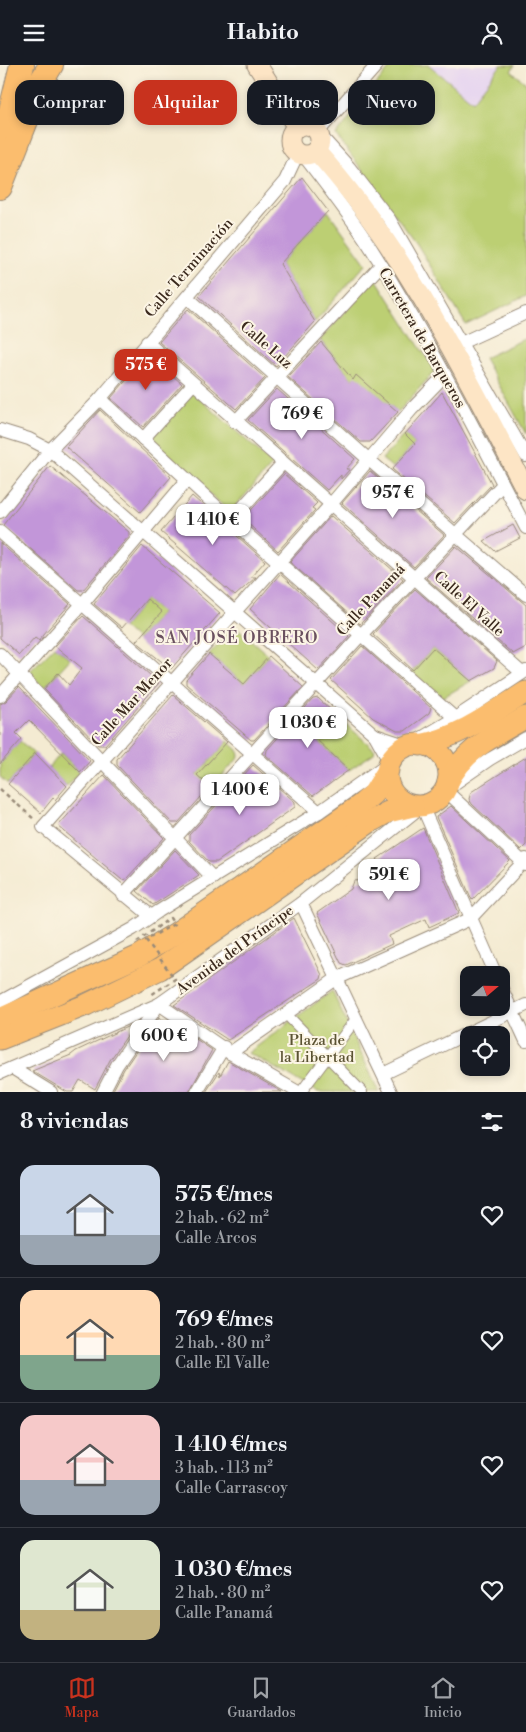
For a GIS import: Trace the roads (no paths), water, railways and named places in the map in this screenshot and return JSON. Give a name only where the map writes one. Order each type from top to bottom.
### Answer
[{"type":"highway","points":[[0,156],[22,65]]},
{"type":"highway","points":[[0,187],[37,91],[51,65]]},
{"type":"main road","points":[[257,65],[298,127]]},
{"type":"main road","points":[[307,125],[311,145],[291,147],[290,138],[298,127],[307,125]]},
{"type":"main road","name":"Carretera de Barqueros","points":[[311,145],[378,228],[395,254],[489,415],[526,491]]},
{"type":"main road","points":[[0,1019],[139,956],[176,933],[359,806],[373,794],[400,750],[414,745],[439,741],[461,733],[525,679]]},
{"type":"main road","points":[[389,766],[387,778],[393,793],[398,799],[417,806],[435,801],[446,786],[456,765],[468,753],[526,717]]},
{"type":"main road","points":[[414,745],[436,751],[442,757],[449,773],[446,786]]},
{"type":"main road","name":"Avenida del Príncipe","points":[[0,1039],[86,1005],[160,969],[374,819],[388,812],[417,806]]},
{"type":"street","name":"Calle Terminación","points":[[0,512],[50,451],[100,399],[285,181],[311,145],[377,65]]},
{"type":"street","name":"Carretera de Barqueros","points":[[311,145],[445,375],[526,528]]},
{"type":"street","name":"Carretera de Barqueros","points":[[311,145],[349,167],[390,221],[526,456]]},
{"type":"street","points":[[235,422],[381,265]]},
{"type":"street","name":"Calle Luz","points":[[187,297],[368,459],[526,595]]},
{"type":"street","points":[[461,343],[526,313]]},
{"type":"street","name":"Calle El Valle","points":[[147,342],[235,422],[332,503],[525,679]]},
{"type":"street","name":"Calle Mar Menor","points":[[123,895],[43,827],[332,503],[368,459],[445,375]]},
{"type":"street","points":[[143,439],[193,384]]},
{"type":"street","points":[[100,399],[360,636],[455,718]]},
{"type":"street","points":[[0,430],[29,439],[50,451],[375,735],[389,766],[133,929],[0,1003]]},
{"type":"street","points":[[231,520],[283,463]]},
{"type":"street","points":[[0,696],[83,603],[187,480]]},
{"type":"street","name":"Calle Panamá","points":[[123,895],[360,636],[504,484]]},
{"type":"street","points":[[0,532],[319,812]]},
{"type":"street","points":[[0,654],[214,878]]},
{"type":"street","points":[[375,735],[414,745],[455,718],[525,679]]},
{"type":"street","points":[[197,1092],[227,1050],[286,1014],[336,979],[470,919],[525,862],[446,786],[526,738]]},
{"type":"street","points":[[417,806],[492,966]]},
{"type":"street","name":"Avenida del Príncipe","points":[[0,1073],[155,1000],[301,903],[417,806]]},
{"type":"street","points":[[123,895],[151,916]]},
{"type":"street","points":[[301,903],[391,1092]]},
{"type":"street","points":[[103,1092],[155,1000],[227,1050],[299,1092],[356,1019]]},
{"type":"street","points":[[383,1074],[526,1005]]},
{"type":"street","points":[[510,1007],[526,1041]]},
{"type":"street","points":[[286,1014],[362,1092]]},
{"type":"street","points":[[12,1068],[51,1092]]},
{"type":"district","name":"SAN JOSÉ OBRERO","points":[[237,638]]},
{"type":"park label","name":"Plaza de la Libertad","points":[[317,1048]]}]
